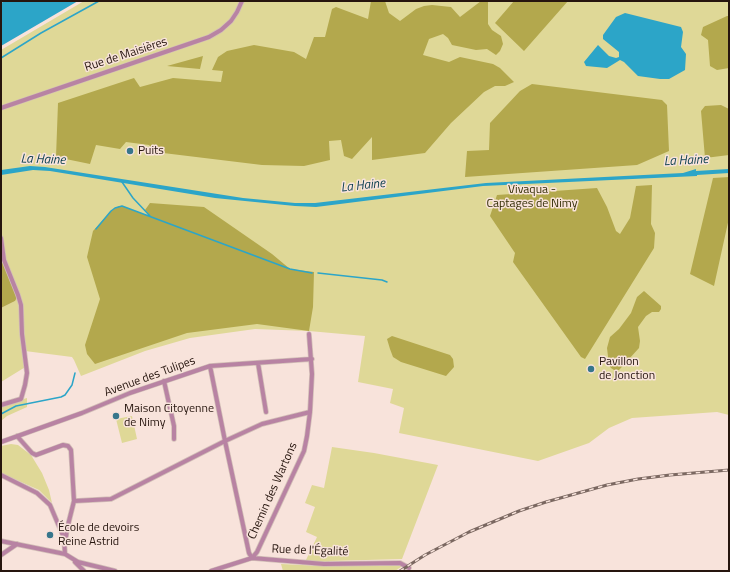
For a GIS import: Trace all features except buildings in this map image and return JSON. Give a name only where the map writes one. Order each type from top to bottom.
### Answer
[{"type":"street","name":"Rue de Maisières","points":[[1,108],[209,37],[221,30],[230,21],[237,12],[242,1]]},
{"type":"street","points":[[1,238],[4,260],[21,305],[22,334],[27,373],[21,399],[1,405]]},
{"type":"street","name":"Chemin des Wartons","points":[[252,558],[257,552],[304,450],[310,412],[312,359],[309,334]]},
{"type":"street","name":"Avenue des Tulipes","points":[[1,442],[69,418],[130,393],[210,366],[312,359]]},
{"type":"street","points":[[258,363],[266,412]]},
{"type":"street","points":[[210,366],[249,552],[252,558]]},
{"type":"street","points":[[164,381],[174,426],[174,439]]},
{"type":"street","points":[[74,501],[111,499],[225,441],[268,422],[310,412]]},
{"type":"street","points":[[17,436],[32,454],[63,445],[68,446],[71,452],[74,501],[67,529],[65,554],[84,571]]},
{"type":"street","points":[[1,475],[37,493],[50,505],[62,533],[65,545]]},
{"type":"street","points":[[1,541],[65,554],[78,562],[115,571]]},
{"type":"street","points":[[1,555],[17,544]]},
{"type":"street","name":"Rue de l'Égalité","points":[[211,571],[252,558],[324,564],[400,563],[409,568]]},
{"type":"green space","name":"Vivaqua - Captages de Nimy","points":[[84,1],[729,1],[729,415],[717,412],[632,418],[609,428],[589,443],[538,461],[399,433],[404,408],[390,403],[393,389],[358,382],[365,336],[309,331],[255,329],[190,338],[145,351],[81,376],[72,357],[25,351],[27,366],[1,382],[1,308],[15,301],[4,260],[1,238],[1,50]]},
{"type":"green space","points":[[371,1],[385,1],[389,13],[400,21],[416,9],[432,5],[451,7],[460,17],[481,1],[488,1],[488,24],[492,30],[501,36],[503,44],[500,51],[496,55],[487,49],[476,50],[452,45],[448,38],[443,34],[429,39],[423,55],[449,62],[460,57],[493,64],[500,68],[514,82],[505,86],[495,86],[484,92],[451,123],[425,153],[372,160],[372,137],[352,159],[344,156],[341,140],[329,141],[330,160],[304,166],[262,165],[155,152],[149,145],[126,142],[120,149],[96,145],[90,164],[56,157],[58,103],[134,78],[140,87],[173,78],[221,82],[223,71],[212,70],[218,57],[227,51],[254,45],[294,52],[306,59],[314,37],[325,37],[332,9],[336,7],[368,19]]},
{"type":"green space","points":[[514,1],[568,1],[524,51],[495,23]]},
{"type":"green space","points":[[729,16],[729,68],[717,70],[710,66],[708,40],[701,35],[703,27]]},
{"type":"green space","points":[[203,56],[200,69],[167,66]]},
{"type":"green space","points":[[532,84],[662,100],[667,105],[669,151],[637,165],[465,177],[467,151],[489,150],[490,123],[520,91]]},
{"type":"green space","points":[[721,105],[729,109],[729,155],[705,158],[701,111],[705,106]]},
{"type":"green space","points":[[729,177],[729,218],[714,286],[690,274],[713,178]]},
{"type":"green space","points":[[652,185],[651,224],[655,233],[654,248],[585,359],[581,357],[513,262],[515,253],[490,216],[497,195],[597,188],[607,207],[616,231],[620,234],[630,218],[636,186]]},
{"type":"green space","points":[[150,203],[204,207],[272,254],[290,269],[314,272],[313,307],[309,331],[257,324],[187,333],[95,364],[87,354],[85,345],[100,299],[87,257],[93,231],[111,211],[119,206],[151,217],[145,210]]},
{"type":"green space","points":[[1,238],[3,253],[18,295],[15,301],[1,308]]},
{"type":"green space","points":[[644,291],[661,306],[661,309],[659,312],[652,312],[646,316],[638,327],[640,341],[639,348],[619,370],[614,370],[609,365],[607,348],[610,337],[619,329],[631,313],[637,297]]},
{"type":"green space","points":[[392,336],[450,355],[453,359],[454,367],[446,376],[401,362],[393,357],[390,349],[387,339]]},
{"type":"green space","points":[[27,398],[27,407],[7,416],[1,421],[1,405]]},
{"type":"green space","points":[[132,416],[137,439],[122,443],[116,419]]},
{"type":"green space","points":[[11,444],[18,445],[31,455],[42,473],[49,490],[52,503],[39,490],[1,473],[1,446]]},
{"type":"green space","points":[[332,447],[438,465],[402,559],[330,561],[328,563],[305,562],[317,537],[306,532],[315,507],[305,503],[312,485],[324,488]]},
{"type":"green space","points":[[281,564],[322,566],[401,565],[401,567],[395,571],[283,571]]},
{"type":"water","points":[[5,1],[78,1],[1,46],[1,3]]},
{"type":"water","points":[[625,13],[681,27],[683,32],[681,47],[686,54],[685,70],[669,79],[660,79],[638,76],[620,60],[607,68],[586,66],[584,62],[598,45],[609,56],[616,58],[619,57],[619,52],[603,39],[603,35],[616,17]]},
{"type":"water","points":[[30,166],[45,167],[243,198],[295,203],[315,203],[486,183],[683,173],[696,169],[696,171],[729,169],[729,173],[697,176],[483,186],[316,207],[215,198],[50,171],[33,170],[1,175],[1,170]]},
{"type":"waterway","points":[[1,58],[41,33],[99,1]]},
{"type":"waterway","points":[[122,182],[133,198],[150,216]]},
{"type":"waterway","points":[[96,229],[111,211],[122,206],[290,269],[312,273]]},
{"type":"waterway","points":[[318,273],[382,280],[387,282]]},
{"type":"waterway","points":[[1,414],[16,406],[65,395],[72,385],[75,373]]},
{"type":"railway","points":[[400,571],[425,555],[469,532],[519,511],[546,502],[607,485],[638,479],[729,470]]},
{"type":"place","name":"Puits","points":[[130,151]]},
{"type":"place","name":"Pavillon de Jonction","points":[[591,369]]},
{"type":"place","name":"Maison Citoyenne de Nimy","points":[[116,416]]},
{"type":"place","name":"École de devoirs Reine Astrid","points":[[50,535]]},
{"type":"water label","name":"La Haine","points":[[43,160]]},
{"type":"water label","name":"La Haine","points":[[686,161]]},
{"type":"water label","name":"La Haine","points":[[363,186]]}]
